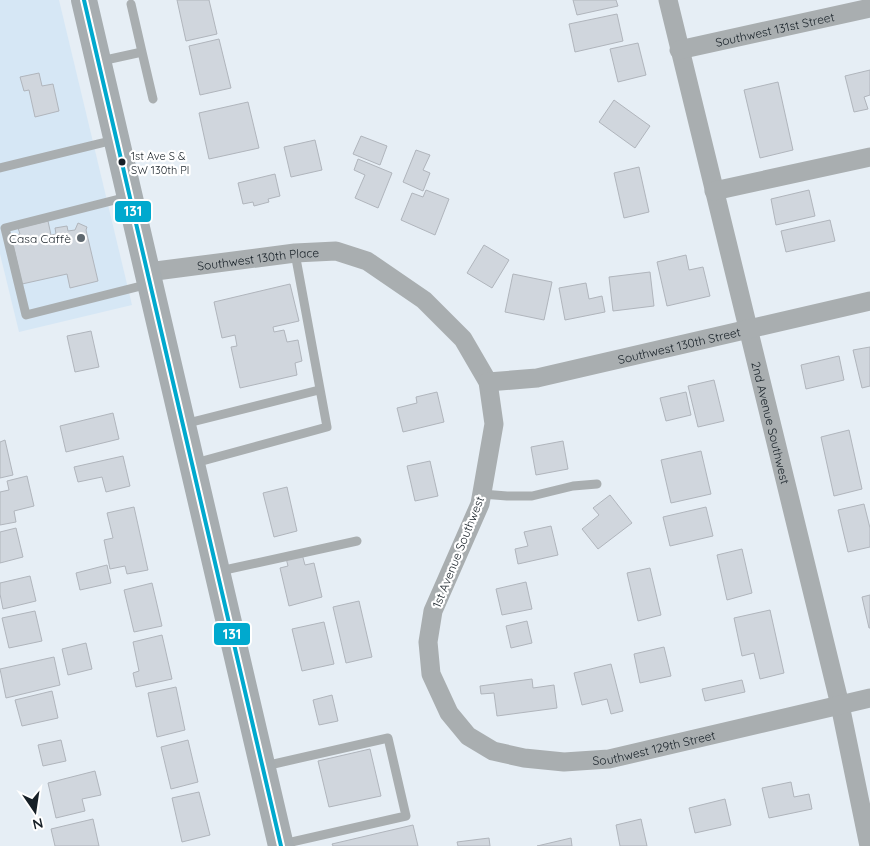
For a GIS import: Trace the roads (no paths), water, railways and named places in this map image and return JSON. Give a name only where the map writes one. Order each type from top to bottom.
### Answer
[{"type":"main road","points":[[84,0],[281,845]]},
{"type":"street","name":"2nd Avenue Southwest","points":[[668,0],[840,705],[869,846]]},
{"type":"street","name":"Southwest 131st Street","points":[[679,50],[870,8]]},
{"type":"street","points":[[714,192],[870,157]]},
{"type":"street","name":"Southwest 130th Place","points":[[149,278],[295,253],[336,251],[367,261]]},
{"type":"street","name":"1st Avenue Southwest","points":[[367,261],[424,300],[463,339],[488,382],[494,424],[480,504],[433,611],[428,642],[431,674],[449,713]]},
{"type":"street","name":"Southwest 130th Street","points":[[488,382],[537,378],[870,300]]},
{"type":"street","name":"Southwest 129th Street","points":[[449,713],[468,736],[493,751],[524,758],[564,762],[609,759],[870,698]]},
{"type":"lane","points":[[131,4],[153,100]]},
{"type":"lane","points":[[98,62],[142,52]]},
{"type":"lane","points":[[0,168],[116,139]]},
{"type":"lane","points":[[130,196],[5,228],[26,314],[149,278]]},
{"type":"lane","points":[[192,464],[327,427],[295,253]]},
{"type":"lane","points":[[183,424],[320,390]]},
{"type":"lane","points":[[482,494],[532,496],[573,486],[597,484]]},
{"type":"lane","points":[[217,572],[357,541]]},
{"type":"lane","points":[[263,767],[388,738],[406,816],[281,845]]},
{"type":"place","name":"1st Ave S & SW 130th Pl","points":[[122,162]]},
{"type":"place","name":"Casa Caffè","points":[[81,238]]}]
